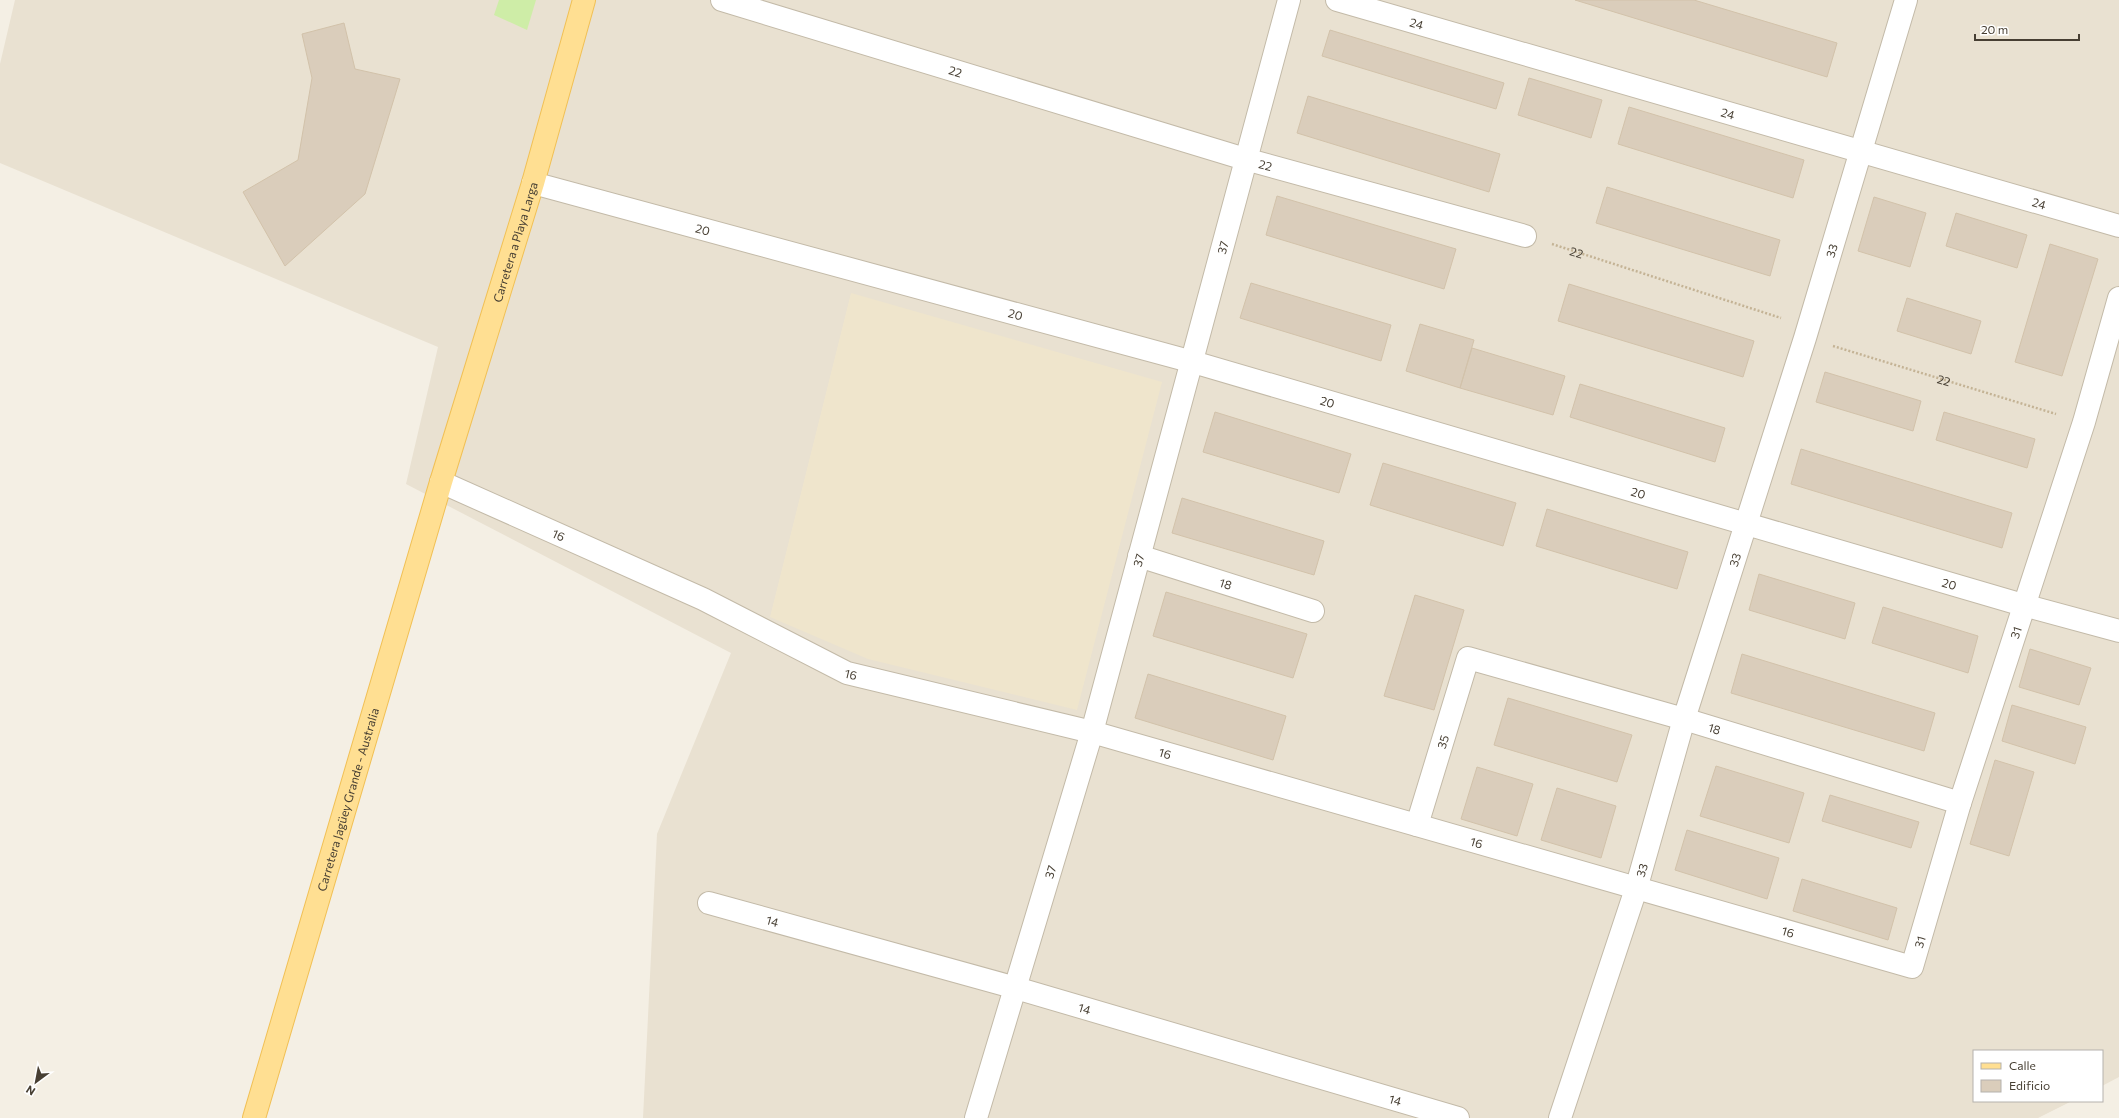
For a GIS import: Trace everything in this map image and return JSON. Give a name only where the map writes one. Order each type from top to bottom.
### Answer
[{"type":"main road","name":"Carretera a Playa Larga","points":[[441,482],[533,183],[584,0]]},
{"type":"main road","name":"Carretera Jagüey Grande - Australia","points":[[254,1118],[441,482]]},
{"type":"street","name":"22","points":[[722,0],[1245,159],[1525,236]]},
{"type":"street","name":"37","points":[[976,1118],[1092,732],[1193,362],[1245,159],[1289,0]]},
{"type":"street","name":"24","points":[[1337,0],[2119,226]]},
{"type":"street","name":"33","points":[[1560,1118],[1636,889],[1684,719],[1807,333],[1906,0]]},
{"type":"street","name":"20","points":[[533,183],[1193,362],[2023,605],[2119,631]]},
{"type":"street","name":"31","points":[[1912,967],[1960,803],[2023,605],[2084,422],[2119,298]]},
{"type":"street","name":"16","points":[[441,482],[704,599],[847,673],[1092,732],[1912,967]]},
{"type":"street","name":"18","points":[[1139,556],[1313,611]]},
{"type":"street","name":"18","points":[[1468,658],[1684,719],[1960,803]]},
{"type":"street","name":"35","points":[[1417,825],[1468,658]]},
{"type":"street","name":"14","points":[[708,903],[1016,988],[1458,1118]]},
{"type":"path","name":"22","points":[[1525,236],[1807,333],[2084,422]]},
{"type":"shaded area","points":[[15,0],[2119,0],[2119,1077],[2103,1085],[2103,1050],[1973,1050],[1973,1102],[2070,1102],[2038,1118],[643,1118],[657,834],[731,653],[406,484],[438,347],[0,163],[0,64]]},
{"type":"shaded area","points":[[851,293],[1162,382],[1077,710],[868,659],[770,617]]},
{"type":"green space","points":[[499,0],[536,0],[527,30],[494,15]]},
{"type":"building","points":[[1575,0],[1694,0],[1837,43],[1827,77]]},
{"type":"building","points":[[344,23],[355,69],[400,79],[365,194],[285,266],[243,192],[298,160],[312,78],[302,34]]},
{"type":"building","points":[[1330,30],[1504,83],[1496,109],[1322,56]]},
{"type":"building","points":[[1529,78],[1602,100],[1591,138],[1518,115]]},
{"type":"building","points":[[1308,96],[1500,154],[1489,192],[1297,133]]},
{"type":"building","points":[[1629,107],[1804,160],[1793,198],[1618,144]]},
{"type":"building","points":[[1607,187],[1780,240],[1770,276],[1596,223]]},
{"type":"building","points":[[1277,196],[1456,249],[1444,289],[1266,235]]},
{"type":"building","points":[[1874,197],[1926,213],[1910,267],[1858,251]]},
{"type":"building","points":[[1956,213],[2027,235],[2017,268],[1946,246]]},
{"type":"building","points":[[2050,244],[2098,259],[2062,376],[2015,362]]},
{"type":"building","points":[[1251,283],[1391,325],[1381,361],[1240,318]]},
{"type":"building","points":[[1569,284],[1754,341],[1743,377],[1558,321]]},
{"type":"building","points":[[1907,298],[1981,321],[1971,354],[1897,331]]},
{"type":"building","points":[[1420,324],[1474,340],[1460,388],[1406,371]]},
{"type":"building","points":[[1472,348],[1565,376],[1553,415],[1460,388]]},
{"type":"building","points":[[1825,372],[1921,401],[1913,431],[1816,402]]},
{"type":"building","points":[[1580,384],[1725,428],[1715,462],[1570,417]]},
{"type":"building","points":[[1215,412],[1351,454],[1339,493],[1203,452]]},
{"type":"building","points":[[1944,412],[2035,439],[2027,468],[1936,440]]},
{"type":"building","points":[[1801,449],[2012,513],[2002,548],[1791,484]]},
{"type":"building","points":[[1383,463],[1516,503],[1503,546],[1370,505]]},
{"type":"building","points":[[1182,498],[1324,541],[1314,575],[1172,533]]},
{"type":"building","points":[[1547,509],[1688,552],[1677,589],[1536,546]]},
{"type":"building","points":[[1759,574],[1855,603],[1845,639],[1749,610]]},
{"type":"building","points":[[1166,592],[1307,634],[1293,678],[1153,636]]},
{"type":"building","points":[[1415,595],[1464,610],[1434,710],[1384,696]]},
{"type":"building","points":[[1883,607],[1978,636],[1968,673],[1872,643]]},
{"type":"building","points":[[2030,649],[2091,668],[2079,705],[2019,687]]},
{"type":"building","points":[[1742,654],[1935,713],[1924,751],[1731,693]]},
{"type":"building","points":[[1148,674],[1286,716],[1273,760],[1135,718]]},
{"type":"building","points":[[1508,698],[1632,735],[1617,782],[1494,745]]},
{"type":"building","points":[[2012,705],[2086,727],[2075,764],[2002,741]]},
{"type":"building","points":[[1995,760],[2034,772],[2009,856],[1970,844]]},
{"type":"building","points":[[1716,766],[1804,793],[1789,843],[1700,816]]},
{"type":"building","points":[[1477,767],[1533,784],[1517,836],[1461,819]]},
{"type":"building","points":[[1557,788],[1616,806],[1601,858],[1541,840]]},
{"type":"building","points":[[1830,795],[1919,822],[1911,848],[1822,821]]},
{"type":"building","points":[[1687,830],[1779,858],[1767,899],[1675,870]]},
{"type":"building","points":[[1802,879],[1897,908],[1888,940],[1793,911]]}]
